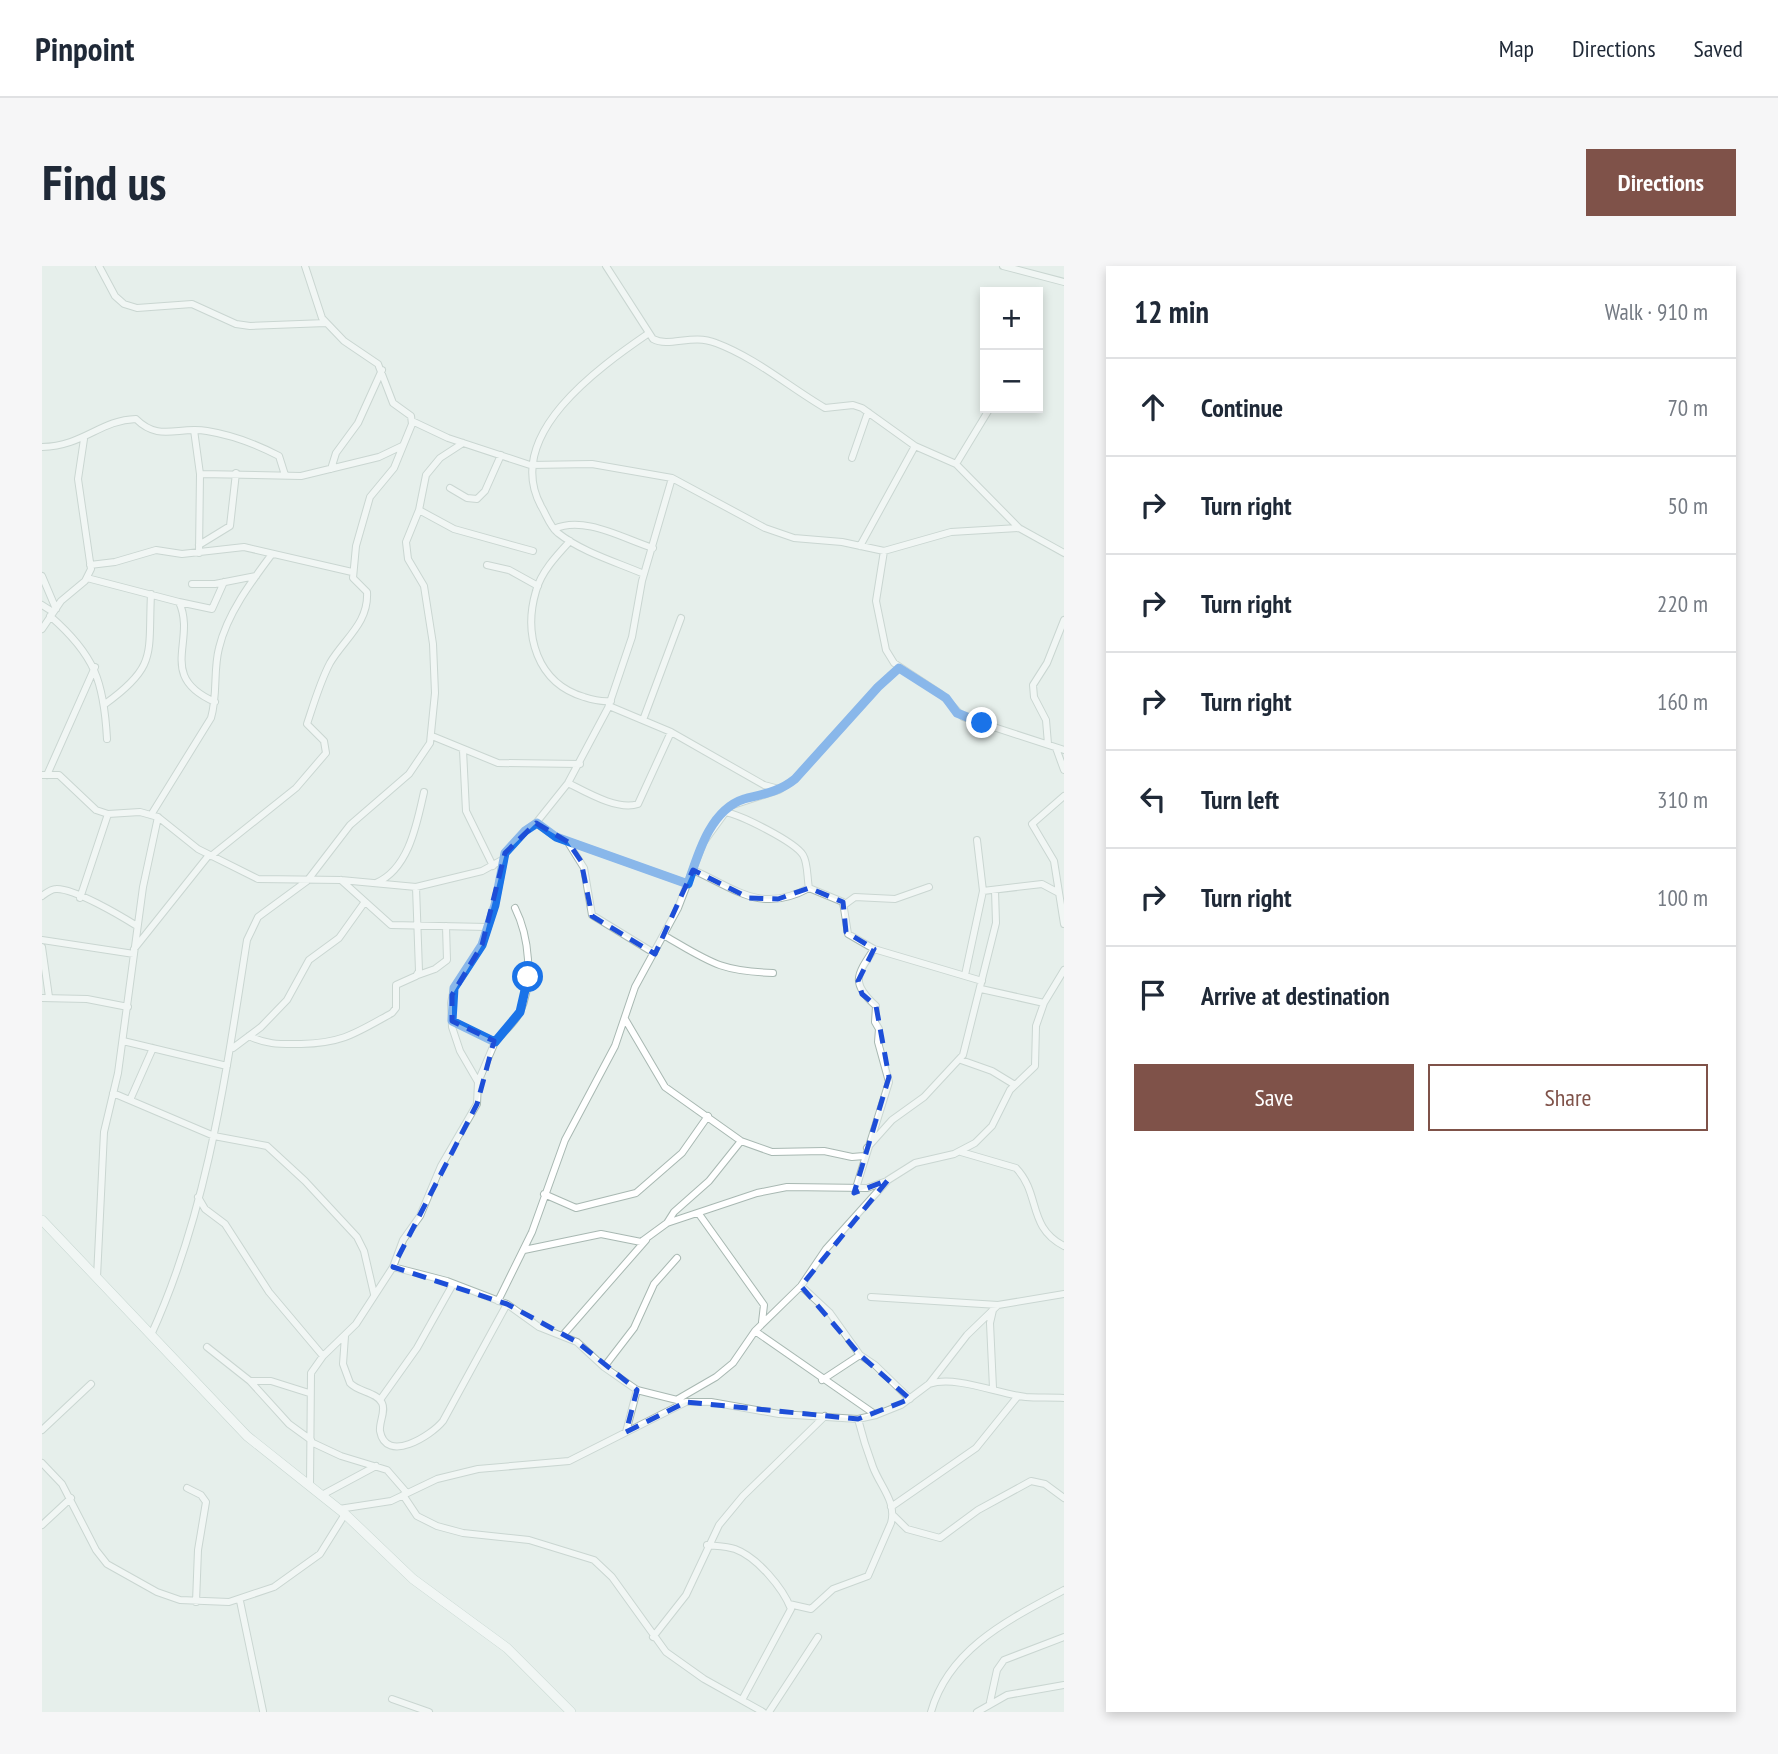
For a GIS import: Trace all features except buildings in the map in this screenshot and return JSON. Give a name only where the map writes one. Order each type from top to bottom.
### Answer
[{"type":"main road","points":[[42,1220],[247,1436],[342,1511],[413,1579],[522,1661],[570,1712]]},
{"type":"street","points":[[99,266],[115,296],[124,304],[137,308],[192,304],[236,324],[250,326],[326,323]]},
{"type":"street","points":[[305,266],[326,323],[382,370],[393,404],[408,414],[412,421],[463,443],[530,465],[592,464],[672,478],[775,533],[884,551],[951,532],[1019,527]]},
{"type":"street","points":[[606,266],[653,339],[666,343],[695,337],[714,342],[787,381],[825,408],[853,405],[868,412],[915,446],[956,464],[1019,527],[1064,553]]},
{"type":"street","points":[[1003,266],[1064,282]]},
{"type":"street","points":[[644,574],[570,541],[554,529],[534,489],[530,465],[538,441],[570,397],[597,369],[649,333]]},
{"type":"street","points":[[331,469],[337,453],[358,423],[382,370]]},
{"type":"street","points":[[852,458],[868,412]]},
{"type":"street","points":[[956,464],[987,413]]},
{"type":"street","points":[[42,447],[63,446],[84,439],[107,425],[124,419],[136,419],[145,428],[163,433],[194,430],[259,445],[279,456],[285,475]]},
{"type":"street","points":[[134,951],[210,856],[301,784],[326,753],[324,741],[307,724],[326,670],[352,636],[364,613],[367,593],[355,582],[352,572],[370,496],[391,473],[412,421]]},
{"type":"street","points":[[194,430],[200,474],[199,553]]},
{"type":"street","points":[[42,629],[53,613],[87,578],[90,565],[78,479],[84,439]]},
{"type":"street","points":[[151,1335],[169,1297],[184,1255],[214,1136],[232,1049],[246,947],[252,926],[265,910],[307,881],[359,816],[409,774],[421,760],[432,736],[435,693],[433,644],[424,586],[408,559],[406,542],[419,510],[426,475],[440,458],[463,443]]},
{"type":"street","points":[[200,474],[301,476],[379,457],[402,446]]},
{"type":"street","points":[[860,546],[915,446]]},
{"type":"street","points":[[450,488],[467,498],[477,499],[485,491],[501,455]]},
{"type":"street","points":[[199,545],[230,526],[236,473]]},
{"type":"street","points":[[478,1082],[460,1051],[452,1021],[454,988],[474,961],[488,927],[502,860],[514,841],[537,823],[568,783],[610,703],[632,637],[644,574],[672,478]]},
{"type":"street","points":[[419,510],[454,529],[533,551]]},
{"type":"street","points":[[554,529],[565,524],[582,524],[653,548]]},
{"type":"street","points":[[570,541],[538,586],[533,608],[533,643],[540,667],[548,676],[575,694],[610,703],[671,732],[764,785],[781,789]]},
{"type":"street","points":[[90,565],[115,562],[156,550],[199,553],[244,547],[352,572]]},
{"type":"street","points":[[884,551],[876,601],[886,650],[899,668],[934,690],[963,717],[1064,750]]},
{"type":"street","points":[[96,1279],[104,1132],[123,1041],[136,926],[154,816],[211,718],[215,702],[216,665],[223,636],[256,576],[272,554]]},
{"type":"street","points":[[487,565],[509,570],[538,586]]},
{"type":"street","points":[[42,576],[53,613]]},
{"type":"street","points":[[192,584],[256,576]]},
{"type":"street","points":[[87,578],[212,609],[224,582]]},
{"type":"street","points":[[105,704],[128,687],[146,665],[150,646],[151,594]]},
{"type":"street","points":[[179,602],[184,675],[195,692],[215,702]]},
{"type":"street","points":[[42,605],[53,613],[95,667],[105,704],[107,739]]},
{"type":"street","points":[[643,720],[681,618]]},
{"type":"street","points":[[1048,744],[1046,720],[1034,697],[1033,685],[1060,634],[1064,620]]},
{"type":"street","points":[[95,667],[44,775],[59,775],[90,806],[108,814],[154,816],[210,856],[258,879],[341,880],[416,887],[493,866],[502,860]]},
{"type":"street","points":[[498,1301],[524,1250],[565,1140],[608,1062],[635,987],[665,936],[688,884],[702,843],[724,812],[742,800],[781,789],[795,779],[878,687],[899,668]]},
{"type":"street","points":[[568,783],[617,803],[631,806],[638,804],[671,732]]},
{"type":"street","points":[[432,736],[498,763],[580,764]]},
{"type":"street","points":[[1056,748],[1064,771]]},
{"type":"street","points":[[463,750],[466,811],[493,866]]},
{"type":"street","points":[[374,884],[397,869],[415,833],[424,792]]},
{"type":"street","points":[[1064,796],[1032,824],[1055,861],[1057,892],[1064,924]]},
{"type":"street","points":[[724,812],[760,826],[799,851],[804,859],[808,888]]},
{"type":"street","points":[[80,898],[108,814]]},
{"type":"street","points":[[537,823],[551,835],[568,842],[688,884]]},
{"type":"street","points":[[965,975],[983,891],[977,840]]},
{"type":"street","points":[[568,842],[584,868],[592,915],[654,953]]},
{"type":"street","points":[[693,870],[750,898],[778,900],[808,888],[834,897],[844,905],[845,930],[874,949],[982,981]]},
{"type":"street","points":[[341,880],[364,902],[375,907],[381,919],[391,925],[488,927]]},
{"type":"street","points":[[983,891],[1042,884],[1057,892]]},
{"type":"street","points":[[416,887],[418,975]]},
{"type":"street","points":[[844,905],[855,897],[895,899],[929,887]]},
{"type":"street","points":[[42,896],[58,889],[101,905],[136,926]]},
{"type":"street","points":[[867,1148],[892,1120],[924,1097],[933,1084],[961,1060],[996,923],[995,890]]},
{"type":"street","points":[[232,1049],[287,1000],[309,960],[346,931],[364,902]]},
{"type":"street","points":[[310,1485],[311,1373],[323,1356],[345,1336],[393,1267],[404,1240],[420,1216],[441,1166],[477,1104],[478,1082],[495,1042],[520,1012],[528,977],[525,939],[515,908]]},
{"type":"street","points":[[249,1036],[270,1045],[337,1042],[392,1013],[396,1008],[397,985],[435,969],[447,960],[446,926]]},
{"type":"street","points":[[665,936],[716,965],[734,971],[772,974]]},
{"type":"street","points":[[42,940],[134,951]]},
{"type":"street","points":[[42,947],[46,998],[87,999],[128,1007]]},
{"type":"street","points":[[856,1188],[889,1082],[878,1042],[876,1006],[862,994],[858,981],[860,969],[874,949]]},
{"type":"street","points":[[678,1399],[726,1370],[761,1324],[801,1286],[827,1249],[888,1181],[915,1163],[961,1152],[992,1126],[1014,1085],[1035,1066],[1036,1026],[1044,1003],[1064,970]]},
{"type":"street","points":[[981,989],[1044,1003]]},
{"type":"street","points":[[625,1019],[664,1087],[741,1140],[772,1152],[824,1151],[852,1157],[864,1156]]},
{"type":"street","points":[[452,1021],[495,1042]]},
{"type":"street","points":[[123,1041],[228,1066]]},
{"type":"street","points":[[130,1100],[153,1048]]},
{"type":"street","points":[[961,1060],[982,1067],[1014,1085]]},
{"type":"street","points":[[113,1093],[214,1136],[267,1146],[305,1181],[360,1243],[374,1295]]},
{"type":"street","points":[[544,1194],[576,1209],[635,1193],[682,1153],[708,1116]]},
{"type":"street","points":[[563,1335],[647,1239],[709,1181],[741,1140]]},
{"type":"street","points":[[961,1152],[1016,1168],[1034,1203],[1042,1230],[1064,1246]]},
{"type":"street","points":[[667,1223],[779,1188],[867,1188],[888,1181]]},
{"type":"street","points":[[198,1197],[205,1209],[225,1224],[270,1292],[323,1356]]},
{"type":"street","points":[[699,1214],[764,1305],[761,1324]]},
{"type":"street","points":[[524,1250],[601,1234],[636,1242],[647,1239]]},
{"type":"street","points":[[604,1367],[634,1328],[654,1284],[677,1258]]},
{"type":"street","points":[[393,1267],[453,1284],[507,1304],[540,1326],[577,1342],[604,1367],[637,1390],[650,1395],[779,1414],[858,1419],[876,1415],[910,1399],[929,1384],[967,1335],[995,1307]]},
{"type":"street","points":[[380,1400],[417,1348],[453,1284]]},
{"type":"street","points":[[801,1286],[830,1313],[860,1355],[881,1370],[910,1399]]},
{"type":"street","points":[[870,1297],[995,1307],[1064,1294]]},
{"type":"street","points":[[345,1336],[343,1364],[350,1382],[380,1400],[384,1407],[381,1433],[390,1446],[403,1447],[430,1434],[443,1422],[507,1304]]},
{"type":"street","points":[[993,1388],[990,1323],[995,1307]]},
{"type":"street","points":[[755,1331],[768,1337],[822,1380],[876,1415]]},
{"type":"street","points":[[207,1347],[250,1381],[289,1424],[311,1441],[341,1456],[376,1466],[394,1475],[417,1516],[437,1526],[463,1533],[529,1541],[594,1560],[612,1577],[653,1637],[678,1663],[763,1712]]},
{"type":"street","points":[[822,1380],[860,1355]]},
{"type":"street","points":[[250,1381],[271,1381],[309,1393]]},
{"type":"street","points":[[929,1384],[940,1382],[993,1388],[1018,1396],[1064,1398]]},
{"type":"street","points":[[42,1430],[91,1384]]},
{"type":"street","points":[[626,1432],[637,1390]]},
{"type":"street","points":[[891,1507],[976,1448],[1018,1396]]},
{"type":"street","points":[[42,1462],[71,1498],[96,1550],[107,1564],[157,1592],[196,1602],[240,1601],[274,1587],[307,1566],[320,1554],[342,1511],[374,1505],[438,1479],[478,1469],[569,1461],[687,1402]]},
{"type":"street","points":[[653,1637],[686,1595],[719,1525],[743,1496],[825,1416]]},
{"type":"street","points":[[858,1419],[893,1515],[907,1529],[940,1538],[978,1510],[1031,1481],[1045,1484],[1064,1497]]},
{"type":"street","points":[[322,1494],[376,1466]]},
{"type":"street","points":[[187,1488],[201,1495],[206,1502],[206,1518],[198,1550],[196,1602]]},
{"type":"street","points":[[42,1525],[71,1498]]},
{"type":"street","points":[[789,1604],[811,1609],[833,1589],[868,1576],[893,1515]]},
{"type":"street","points":[[708,1545],[734,1548],[745,1553],[762,1568],[789,1604],[790,1615],[742,1700]]},
{"type":"street","points":[[932,1712],[938,1691],[950,1671],[978,1642],[992,1630],[1064,1590]]},
{"type":"street","points":[[240,1601],[263,1711]]},
{"type":"street","points":[[769,1712],[818,1637]]},
{"type":"street","points":[[990,1702],[998,1670],[1004,1660],[1064,1637]]},
{"type":"street","points":[[976,1712],[1007,1695],[1064,1685]]},
{"type":"street","points":[[391,1699],[429,1712]]},
{"type":"highlighted area","points":[[536,823],[568,842],[581,861],[592,916],[655,954],[693,870],[749,898],[778,899],[809,888],[843,902],[846,932],[874,949],[858,981],[862,994],[876,1006],[889,1077],[854,1193],[888,1180],[801,1286],[860,1355],[910,1399],[858,1419],[686,1402],[626,1432],[637,1390],[577,1342],[507,1304],[393,1267],[477,1104],[494,1041],[452,1021],[452,995],[482,945],[505,853]]},
{"type":"route","points":[[528,977],[520,1012],[495,1042],[452,1021],[450,1012],[454,988],[482,945],[495,905],[505,853],[514,841],[537,823],[551,835],[605,857],[662,873],[688,884],[702,843],[724,812],[733,804],[775,792],[795,779],[878,687],[899,668],[946,698],[953,709],[963,717],[982,723]]}]
